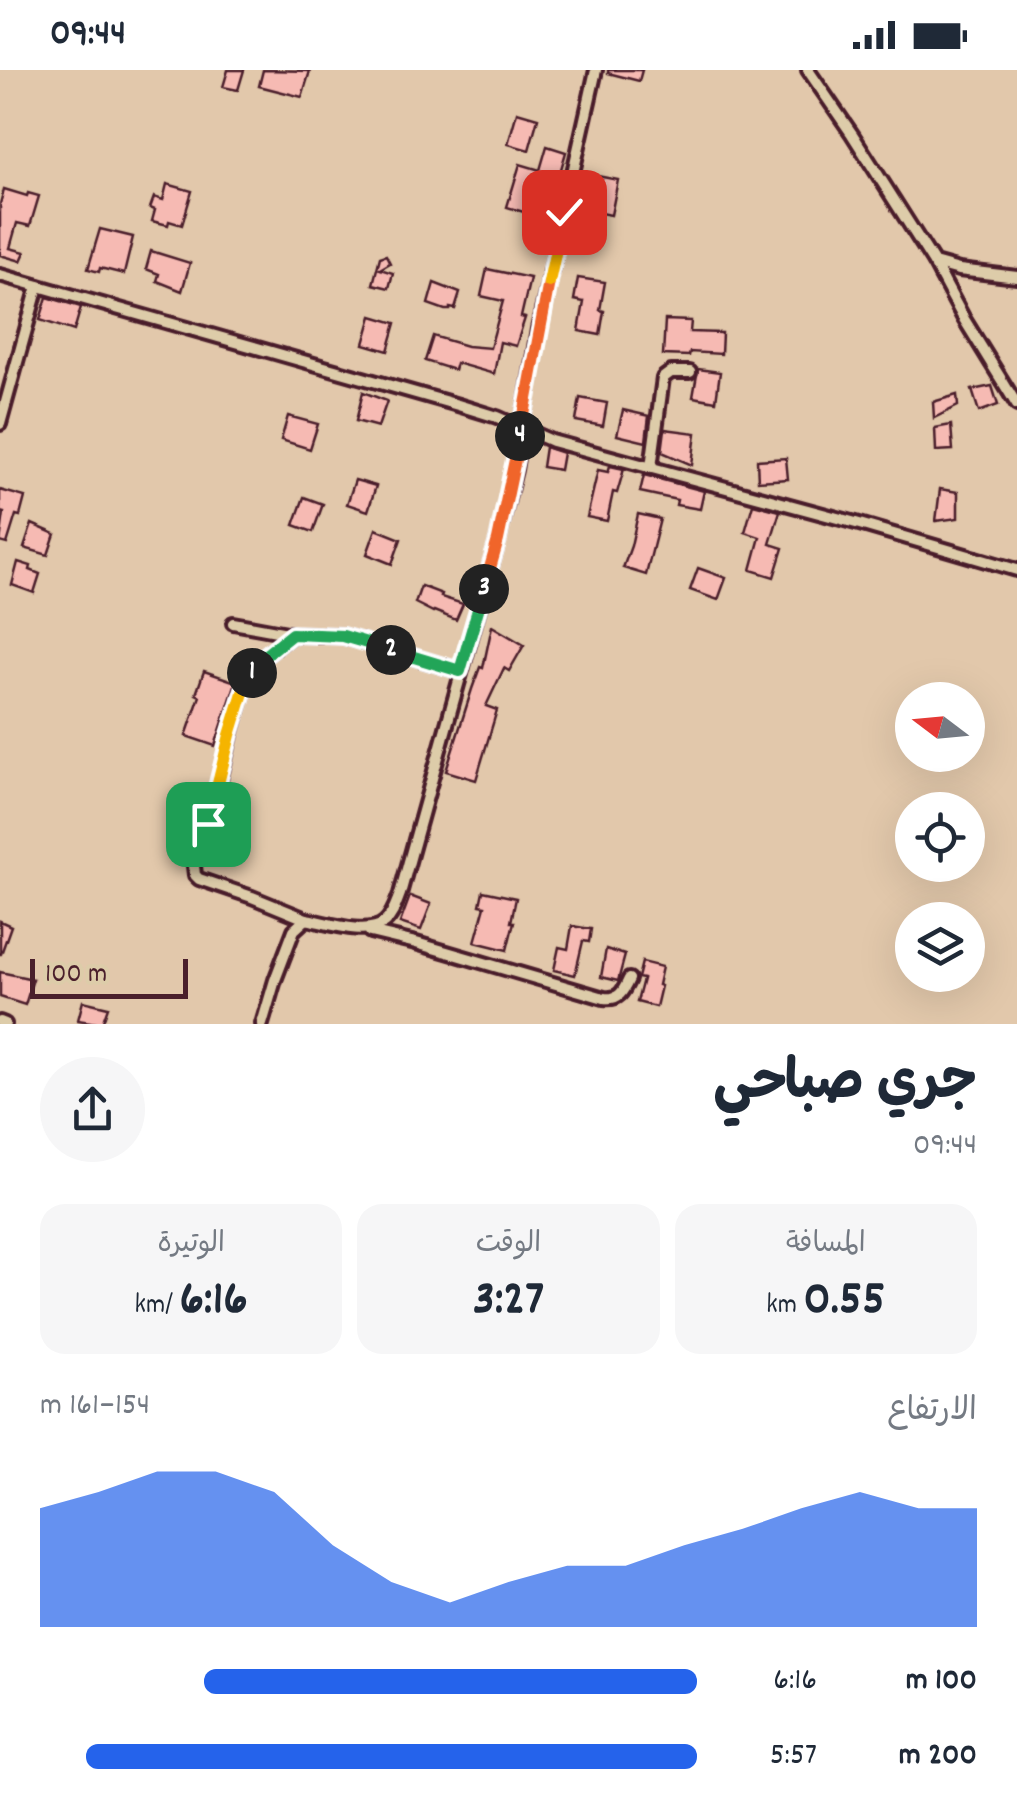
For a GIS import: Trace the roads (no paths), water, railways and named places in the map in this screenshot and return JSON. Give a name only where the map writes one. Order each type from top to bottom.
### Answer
[{"type":"street","points":[[365,930],[386,922],[400,894],[498,540],[538,329],[596,70]]},
{"type":"street","points":[[808,70],[934,264],[1017,405]]},
{"type":"street","points":[[934,264],[1017,277]]},
{"type":"street","points":[[0,275],[458,406],[552,441],[1017,570]]},
{"type":"street","points":[[0,424],[38,286]]},
{"type":"street","points":[[651,467],[663,378],[671,372],[690,372]]},
{"type":"street","points":[[233,622],[292,634],[343,636],[460,671]]},
{"type":"street","points":[[292,634],[262,658],[246,683],[194,866],[195,876],[306,919],[416,943],[604,998],[619,996],[629,979]]},
{"type":"street","points":[[262,1024],[294,930],[306,919]]}]
